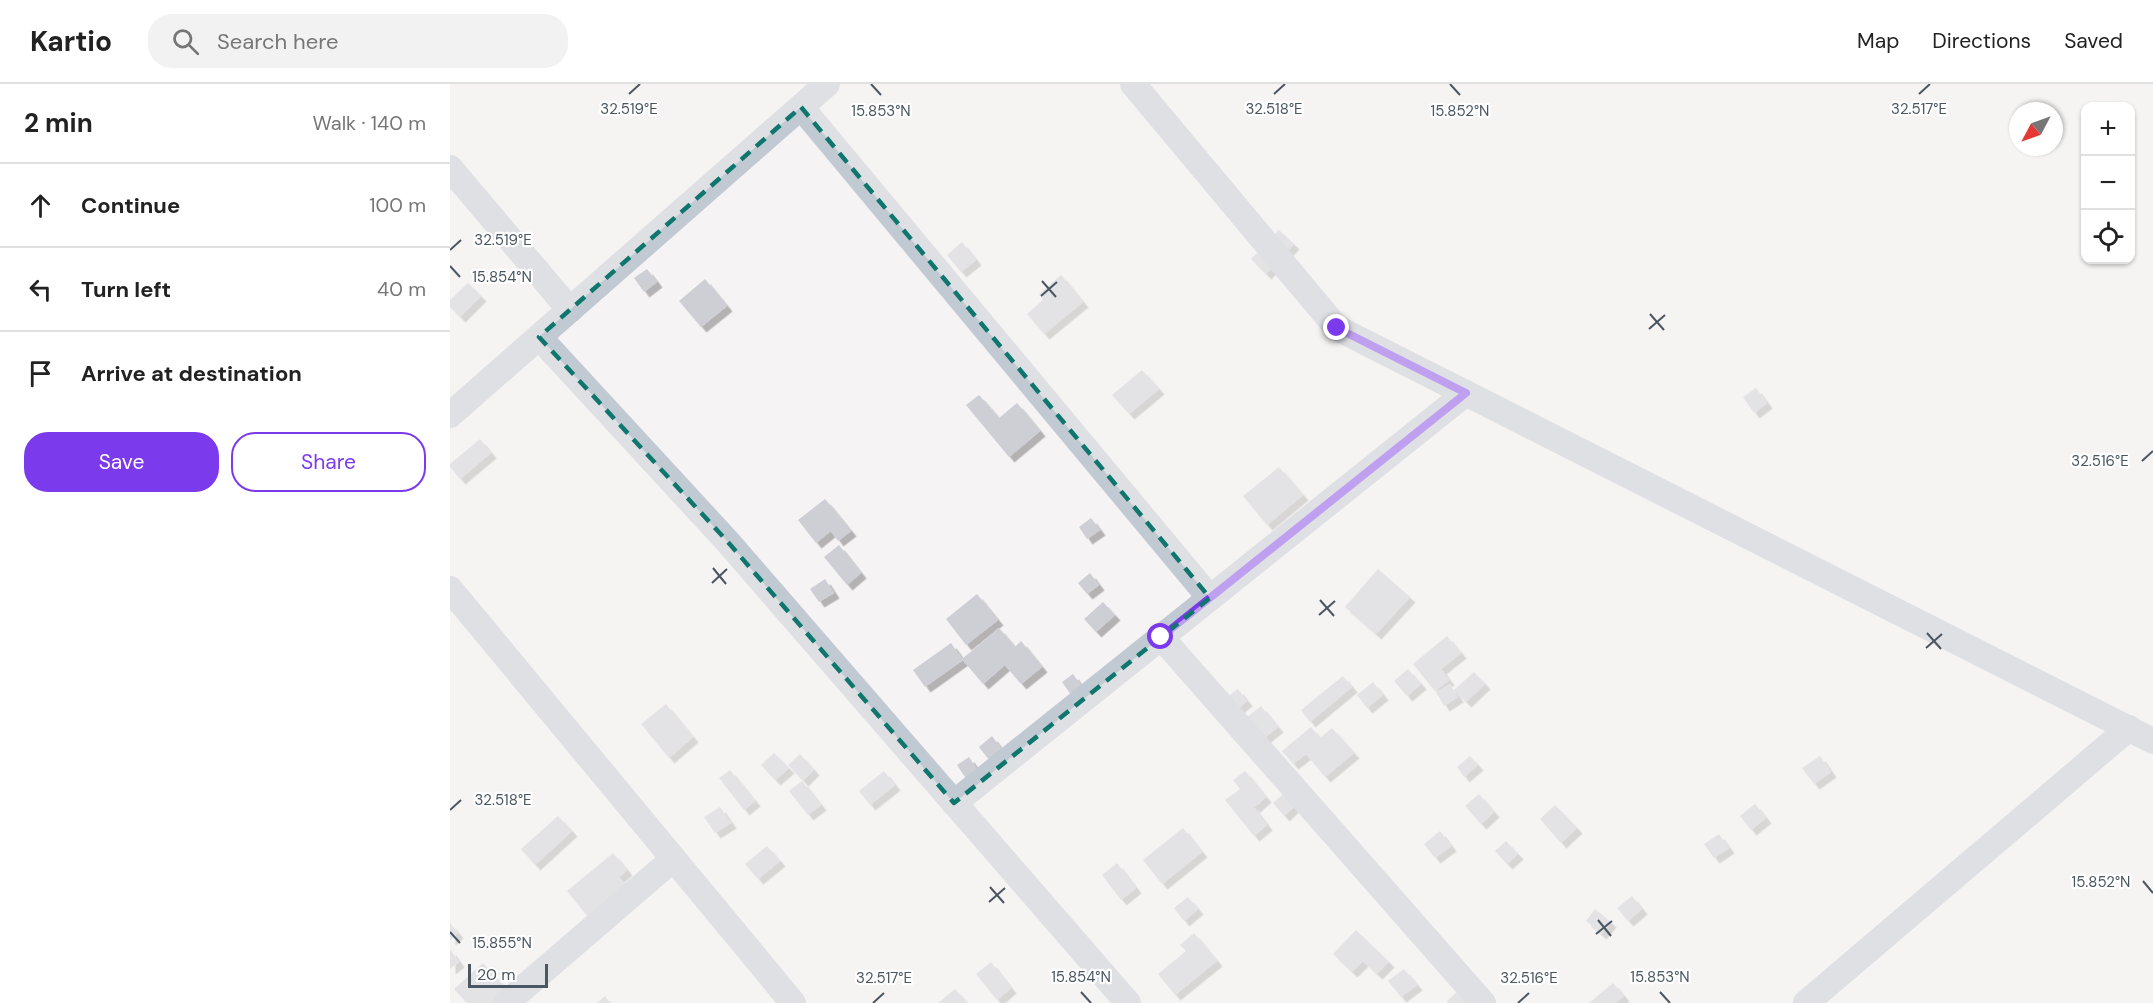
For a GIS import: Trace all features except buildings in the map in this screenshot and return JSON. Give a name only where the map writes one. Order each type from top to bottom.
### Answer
[{"type":"street","points":[[450,415],[826,84]]},
{"type":"street","points":[[1133,84],[1337,328],[2153,741]]},
{"type":"street","points":[[801,106],[1210,598]]},
{"type":"street","points":[[450,168],[570,310]]},
{"type":"street","points":[[539,337],[727,542],[1128,1003]]},
{"type":"street","points":[[954,803],[1466,393]]},
{"type":"street","points":[[450,589],[672,860],[793,1003]]},
{"type":"street","points":[[1161,637],[1483,1003]]},
{"type":"street","points":[[1806,1003],[2129,728]]},
{"type":"street","points":[[506,1003],[672,860]]},
{"type":"highlighted area","points":[[801,107],[1210,598],[954,803],[727,541],[539,337]]},
{"type":"route","points":[[1161,637],[1466,393],[1337,328]]}]
